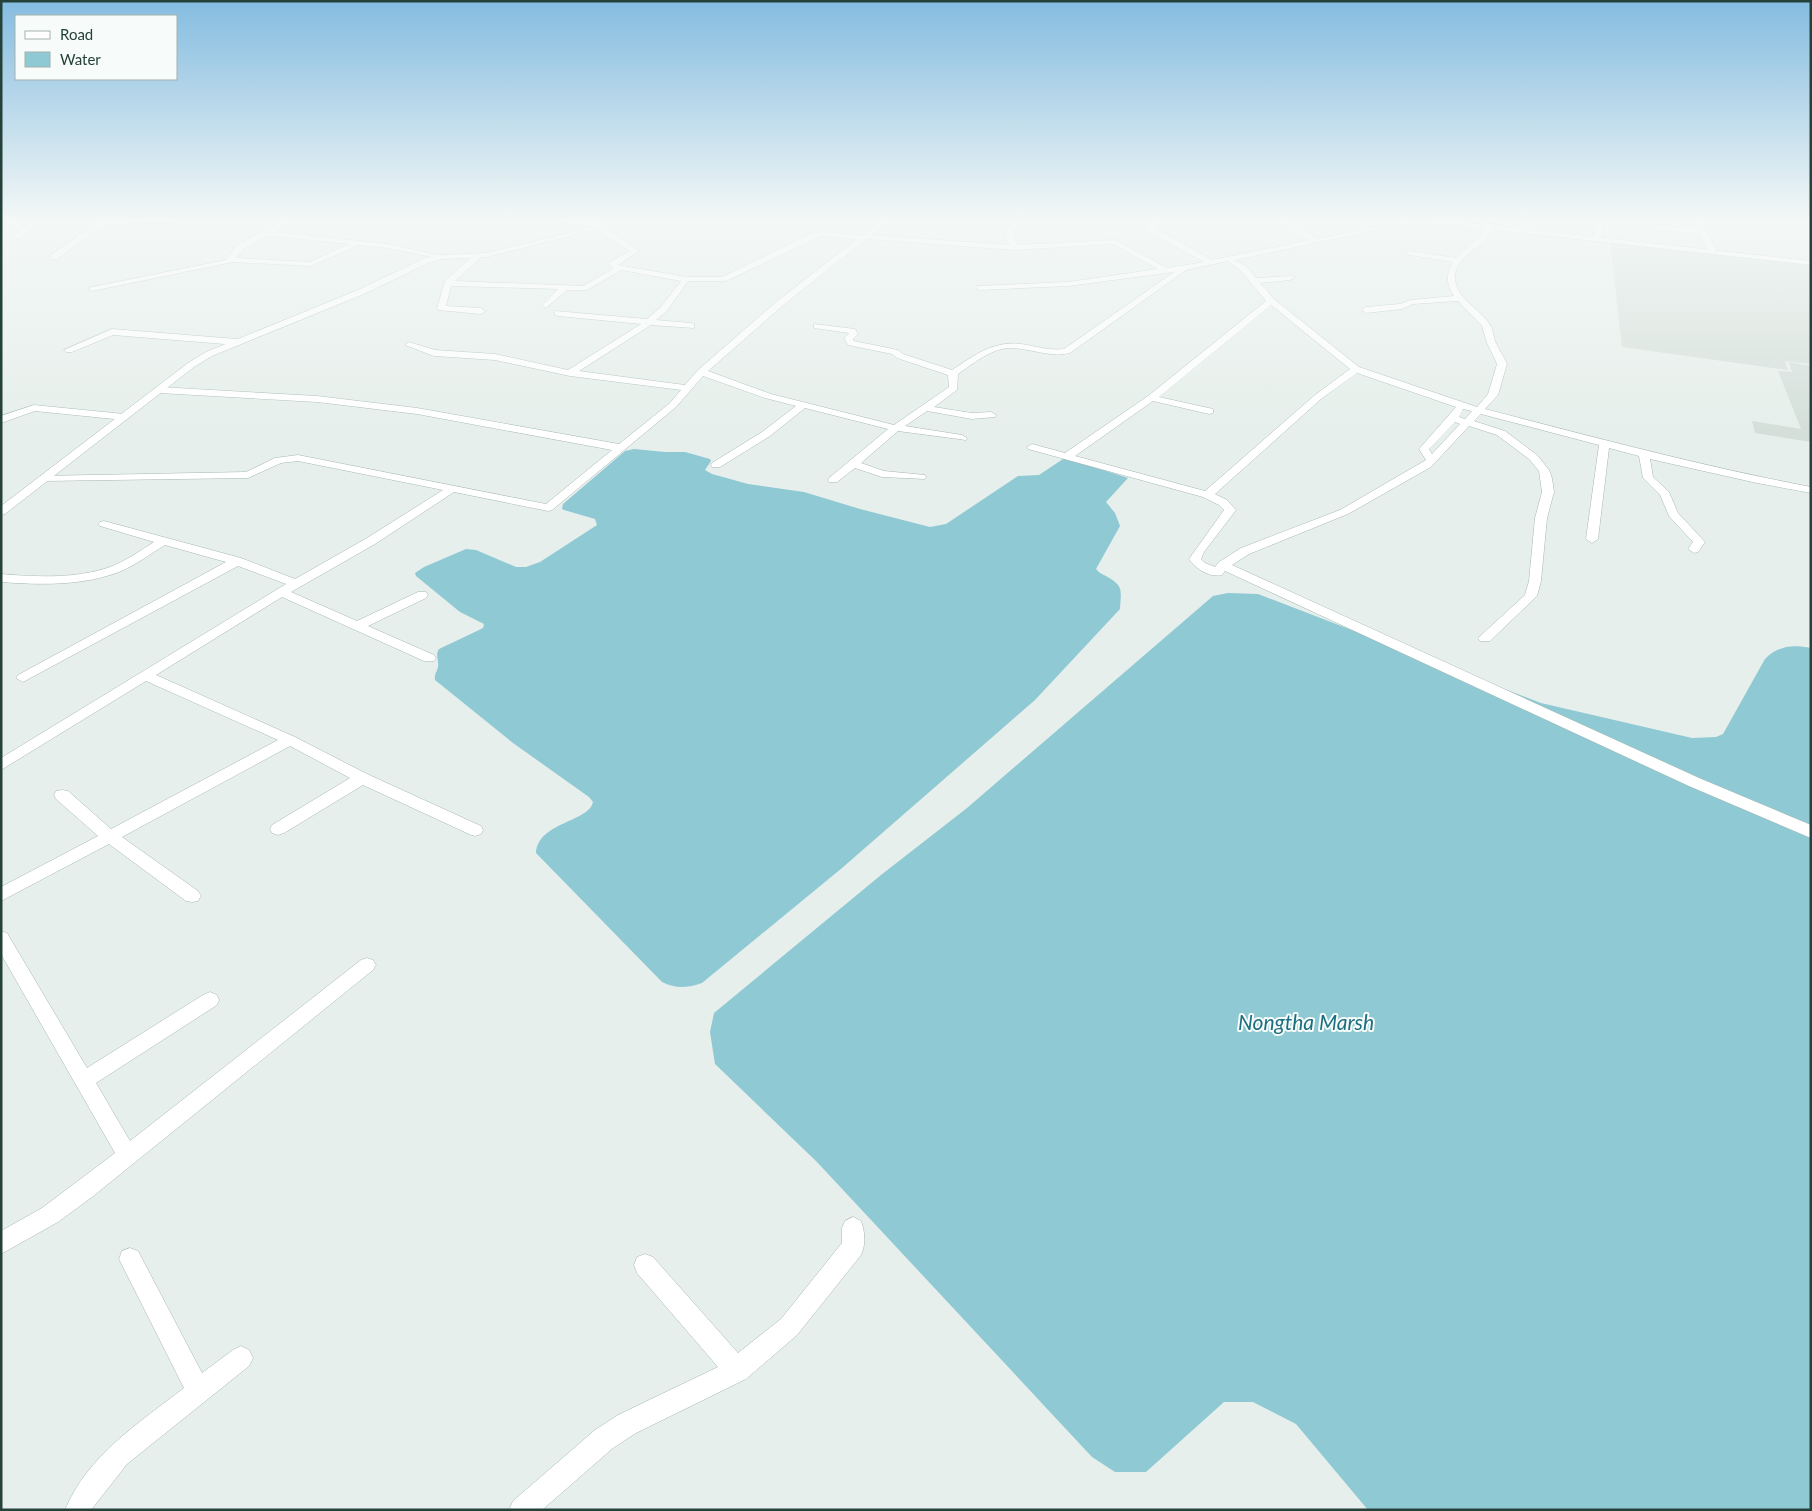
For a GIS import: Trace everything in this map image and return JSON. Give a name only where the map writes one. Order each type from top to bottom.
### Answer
[{"type":"street","points":[[1,512],[191,365],[209,354],[366,290]]},
{"type":"street","points":[[446,290],[441,308],[481,311]]},
{"type":"street","points":[[546,305],[562,290]]},
{"type":"street","points":[[570,373],[649,322],[664,309],[678,290]]},
{"type":"street","points":[[44,478],[248,476],[279,460],[298,458],[548,508],[673,405],[701,372],[796,290]]},
{"type":"street","points":[[953,373],[989,350],[1004,346],[1057,353],[1067,351],[1154,290]]},
{"type":"street","points":[[1262,290],[1271,301],[1356,369],[1478,410],[1644,454],[1757,480],[1811,490]]},
{"type":"street","points":[[1032,447],[1207,495],[1228,505],[1230,510],[1225,520],[1199,550],[1195,559],[1201,566],[1218,572],[1223,565],[1245,551],[1344,512],[1427,466],[1431,459],[1469,422],[1493,395],[1502,364],[1491,343],[1487,327],[1460,298],[1455,290]]},
{"type":"street","points":[[1366,310],[1402,306],[1411,302],[1460,298]]},
{"type":"street","points":[[1068,456],[1151,398],[1271,301]]},
{"type":"street","points":[[558,313],[691,326]]},
{"type":"street","points":[[817,326],[852,331],[854,334],[848,338],[851,343],[895,352],[900,356],[953,373]]},
{"type":"street","points":[[69,350],[112,332],[237,342]]},
{"type":"street","points":[[409,345],[434,353],[495,358],[570,373],[688,388]]},
{"type":"street","points":[[1207,495],[1318,397],[1356,369]]},
{"type":"street","points":[[701,372],[768,396],[803,405],[896,428],[962,438]]},
{"type":"street","points":[[833,480],[896,428],[954,388],[953,373]]},
{"type":"street","points":[[159,390],[317,399],[417,411],[621,448]]},
{"type":"street","points":[[1151,398],[1209,411]]},
{"type":"street","points":[[716,464],[766,434],[803,405]]},
{"type":"street","points":[[1431,459],[1424,449],[1452,418],[1460,405]]},
{"type":"street","points":[[1,420],[34,408],[124,417]]},
{"type":"street","points":[[924,408],[967,416],[991,415]]},
{"type":"street","points":[[1452,418],[1501,433],[1532,457],[1544,470],[1548,492],[1540,518],[1535,581],[1531,596],[1485,638]]},
{"type":"street","points":[[1592,539],[1604,443]]},
{"type":"street","points":[[1644,454],[1648,478],[1665,494],[1673,514],[1699,542],[1694,549]]},
{"type":"street","points":[[852,463],[882,474],[921,477]]},
{"type":"street","points":[[1,765],[280,592],[371,541],[452,489]]},
{"type":"street","points":[[104,524],[237,561],[296,584]]},
{"type":"street","points":[[1,578],[46,581],[112,570],[163,541]]},
{"type":"street","points":[[23,678],[237,561]]},
{"type":"street","points":[[1223,565],[1694,782],[1811,832]]},
{"type":"street","points":[[280,592],[429,658]]},
{"type":"street","points":[[358,626],[422,595]]},
{"type":"street","points":[[144,676],[290,740],[362,778],[475,830]]},
{"type":"street","points":[[1,895],[290,740]]},
{"type":"street","points":[[278,829],[362,778]]},
{"type":"street","points":[[62,795],[110,836],[192,896]]},
{"type":"street","points":[[1,938],[128,1156]]},
{"type":"street","points":[[1,1243],[50,1215],[128,1156],[367,965]]},
{"type":"street","points":[[84,1080],[210,1000]]},
{"type":"street","points":[[522,1510],[604,1439],[627,1424],[737,1370],[789,1326],[836,1271],[853,1247],[853,1228]]},
{"type":"street","points":[[130,1259],[199,1392]]},
{"type":"street","points":[[645,1265],[737,1370]]},
{"type":"street","points":[[78,1510],[83,1499],[118,1455],[241,1358]]},
{"type":"shaded area","points":[[1615,290],[1811,290],[1811,364],[1785,361],[1788,370],[1622,347]]},
{"type":"shaded area","points":[[1789,362],[1811,366],[1811,442],[1755,433],[1752,421],[1801,429],[1778,371],[1792,372]]},
{"type":"water","points":[[634,449],[685,452],[710,459],[711,461],[705,470],[712,474],[748,484],[804,492],[930,527],[946,524],[1018,476],[1039,475],[1063,459],[1069,459],[1128,478],[1106,502],[1115,513],[1120,526],[1096,569],[1119,586],[1121,593],[1120,609],[1035,700],[842,868],[702,983],[686,987],[672,986],[662,982],[536,853],[539,843],[545,835],[583,814],[593,802],[589,797],[513,743],[435,680],[439,649],[483,628],[484,624],[460,612],[416,576],[415,573],[424,567],[466,549],[476,550],[516,567],[526,567],[540,562],[597,525],[595,519],[562,509],[563,504],[625,451]]},
{"type":"water","name":"Nongtha Marsh","points":[[1228,593],[1258,594],[1541,703],[1692,738],[1716,737],[1723,734],[1765,659],[1775,651],[1792,646],[1811,648],[1811,1510],[1368,1510],[1296,1424],[1253,1402],[1224,1402],[1146,1472],[1115,1472],[1092,1457],[817,1162],[715,1064],[710,1032],[714,1013],[881,875],[967,808],[1213,596]]}]
